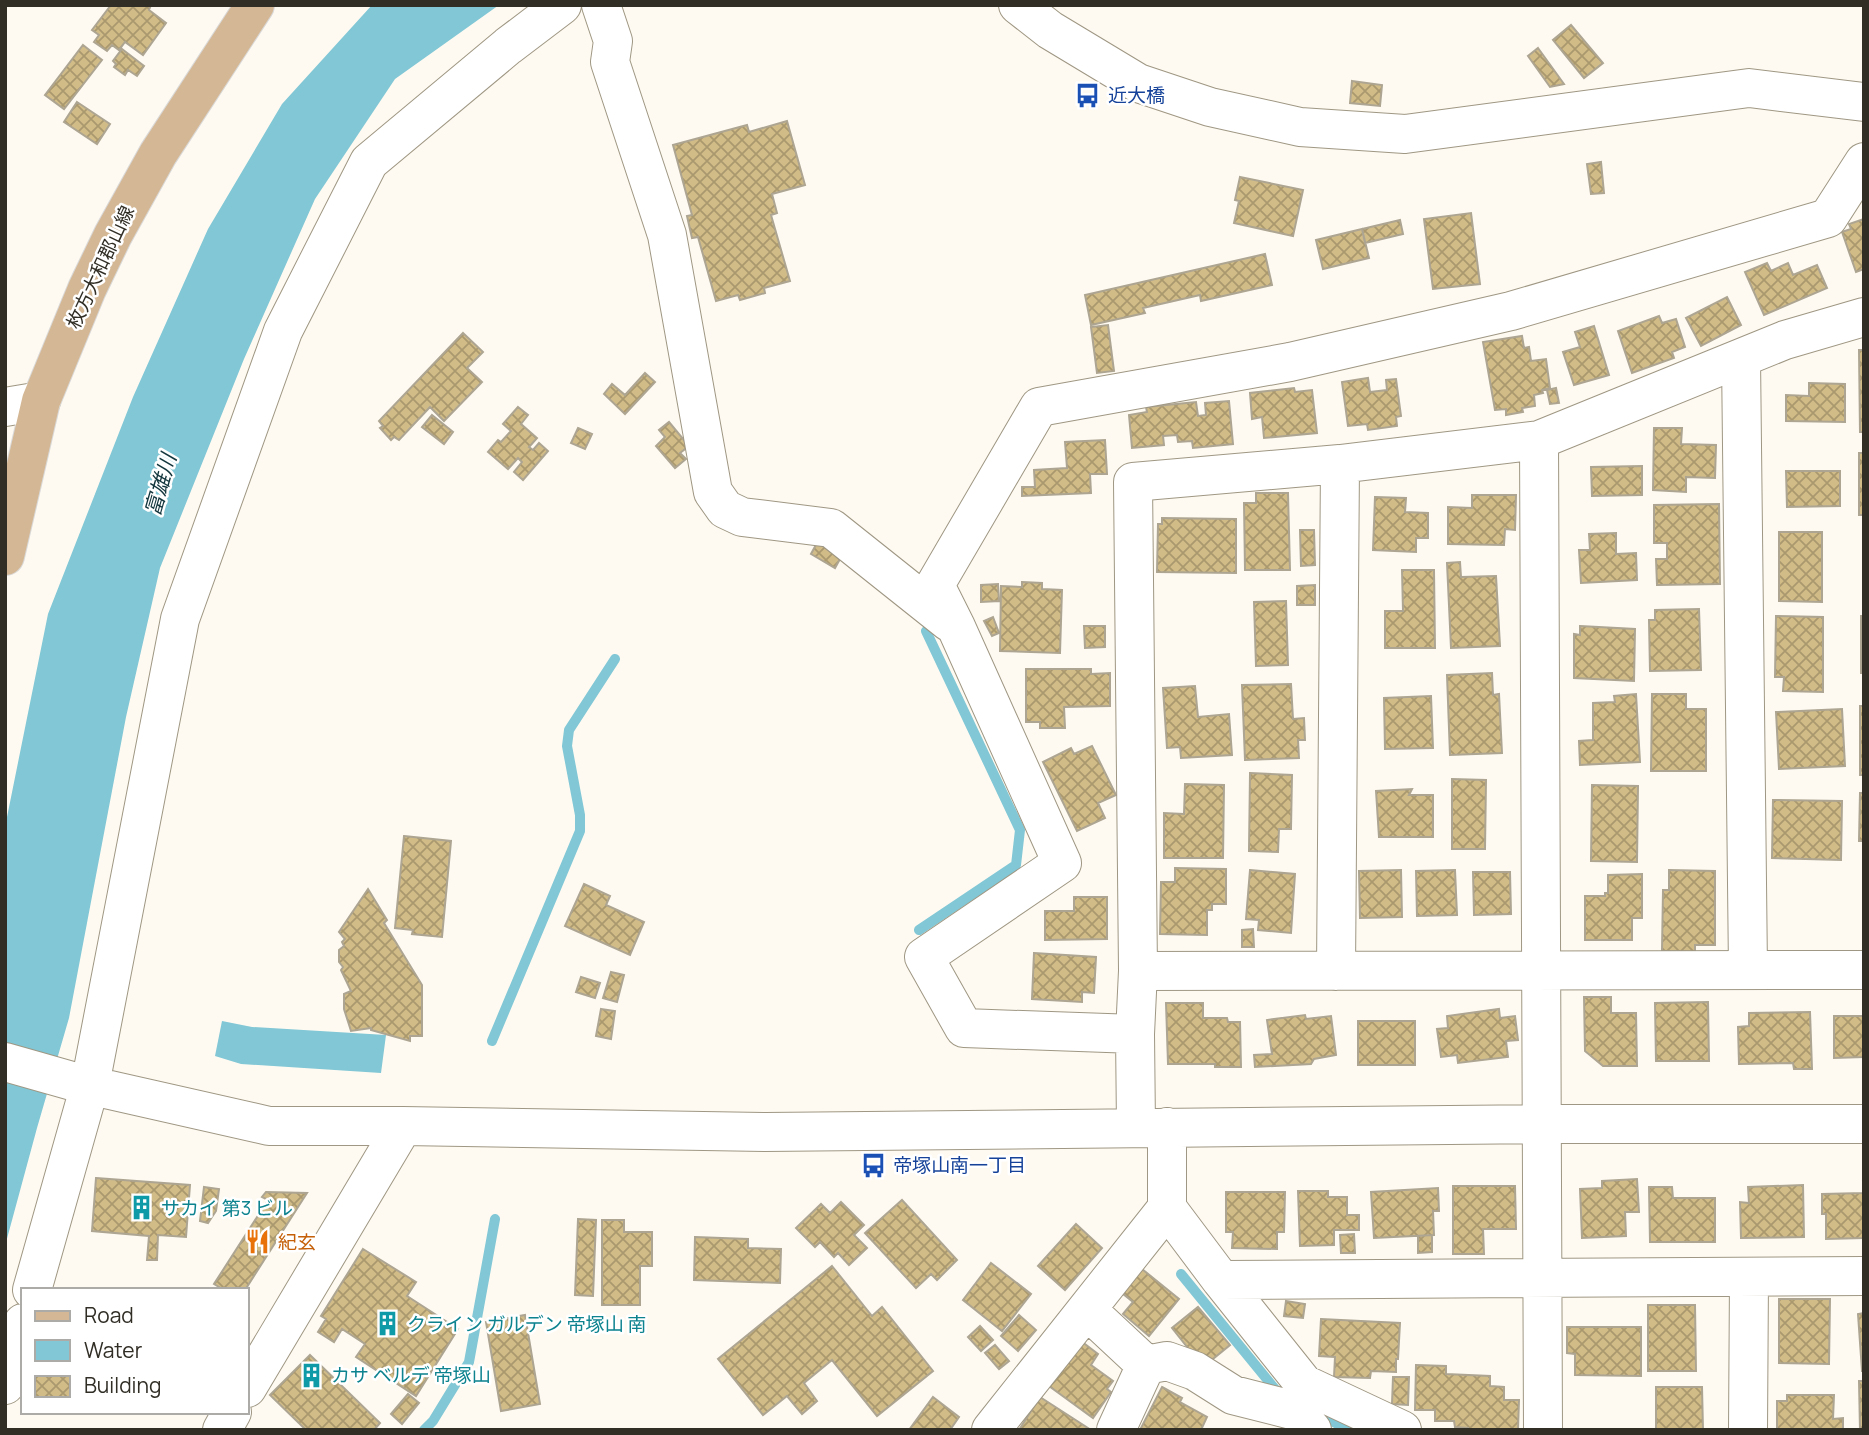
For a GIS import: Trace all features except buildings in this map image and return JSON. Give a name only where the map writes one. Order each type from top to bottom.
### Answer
[{"type":"main road","name":"枚方大和郡山線","points":[[5,556],[23,404],[158,154],[255,5]]},
{"type":"street","points":[[33,1288],[85,1084],[180,619],[283,331],[369,162],[508,46],[562,5]]},
{"type":"street","points":[[601,5],[613,41],[610,62],[667,235],[713,492],[725,509],[742,517],[831,528],[956,627]]},
{"type":"street","points":[[1018,5],[1050,30],[1138,83],[1210,107],[1300,127],[1405,134],[1749,88],[1864,102]]},
{"type":"street","points":[[1135,1034],[964,1028],[924,957],[1062,863],[935,585],[1039,407],[1290,362],[1511,311],[1815,222],[1828,218],[1864,162]]},
{"type":"street","points":[[1304,1408],[1221,1280],[1167,1208],[1152,1127],[1135,1034],[1138,971],[1133,482],[1340,464],[1539,440],[1785,340],[1864,317]]},
{"type":"street","points":[[1741,358],[1748,970]]},
{"type":"street","points":[[1539,440],[1543,1430]]},
{"type":"street","points":[[1336,971],[1340,464]]},
{"type":"street","points":[[1138,971],[1864,970]]},
{"type":"street","points":[[5,1062],[85,1084],[269,1126],[765,1132],[1541,1124],[1864,1124]]},
{"type":"street","points":[[248,1386],[403,1126]]},
{"type":"street","points":[[991,1430],[1167,1208]]},
{"type":"street","points":[[1221,1280],[1864,1276]]},
{"type":"street","points":[[1748,1430],[1749,1277]]},
{"type":"street","points":[[1087,1310],[1146,1365]]},
{"type":"street","points":[[5,1385],[21,1330]]},
{"type":"street","points":[[1146,1365],[1167,1361],[1195,1371],[1233,1395],[1402,1430]]},
{"type":"street","points":[[1116,1430],[1146,1365]]},
{"type":"street","points":[[222,1430],[231,1414]]},
{"type":"water","name":"富雄川","points":[[372,5],[499,5],[395,79],[315,199],[244,359],[160,568],[126,717],[69,1018],[5,1246],[5,827],[48,614],[133,397],[208,229],[282,104]]},
{"type":"water","points":[[222,1021],[252,1027],[386,1035],[381,1073],[241,1064],[215,1056]]},
{"type":"waterway","points":[[919,930],[1016,865],[1020,830],[926,631]]},
{"type":"waterway","points":[[492,1041],[580,831],[580,815],[567,746],[569,730],[615,659]]},
{"type":"waterway","points":[[424,1430],[433,1421],[469,1362],[495,1219]]},
{"type":"waterway","points":[[1181,1274],[1279,1394]]},
{"type":"waterway","points":[[1315,1413],[1350,1430]]},
{"type":"place","name":"近大橋","points":[[1088,95]]},
{"type":"place","name":"帝塚山南一丁目","points":[[873,1165]]},
{"type":"place","name":"サカイ 第3 ビル","points":[[141,1208]]},
{"type":"place","name":"紀玄","points":[[258,1242]]},
{"type":"place","name":"クライン ガルデン 帝塚山 南","points":[[387,1324]]},
{"type":"place","name":"カサ ベルデ 帝塚山","points":[[311,1375]]}]
